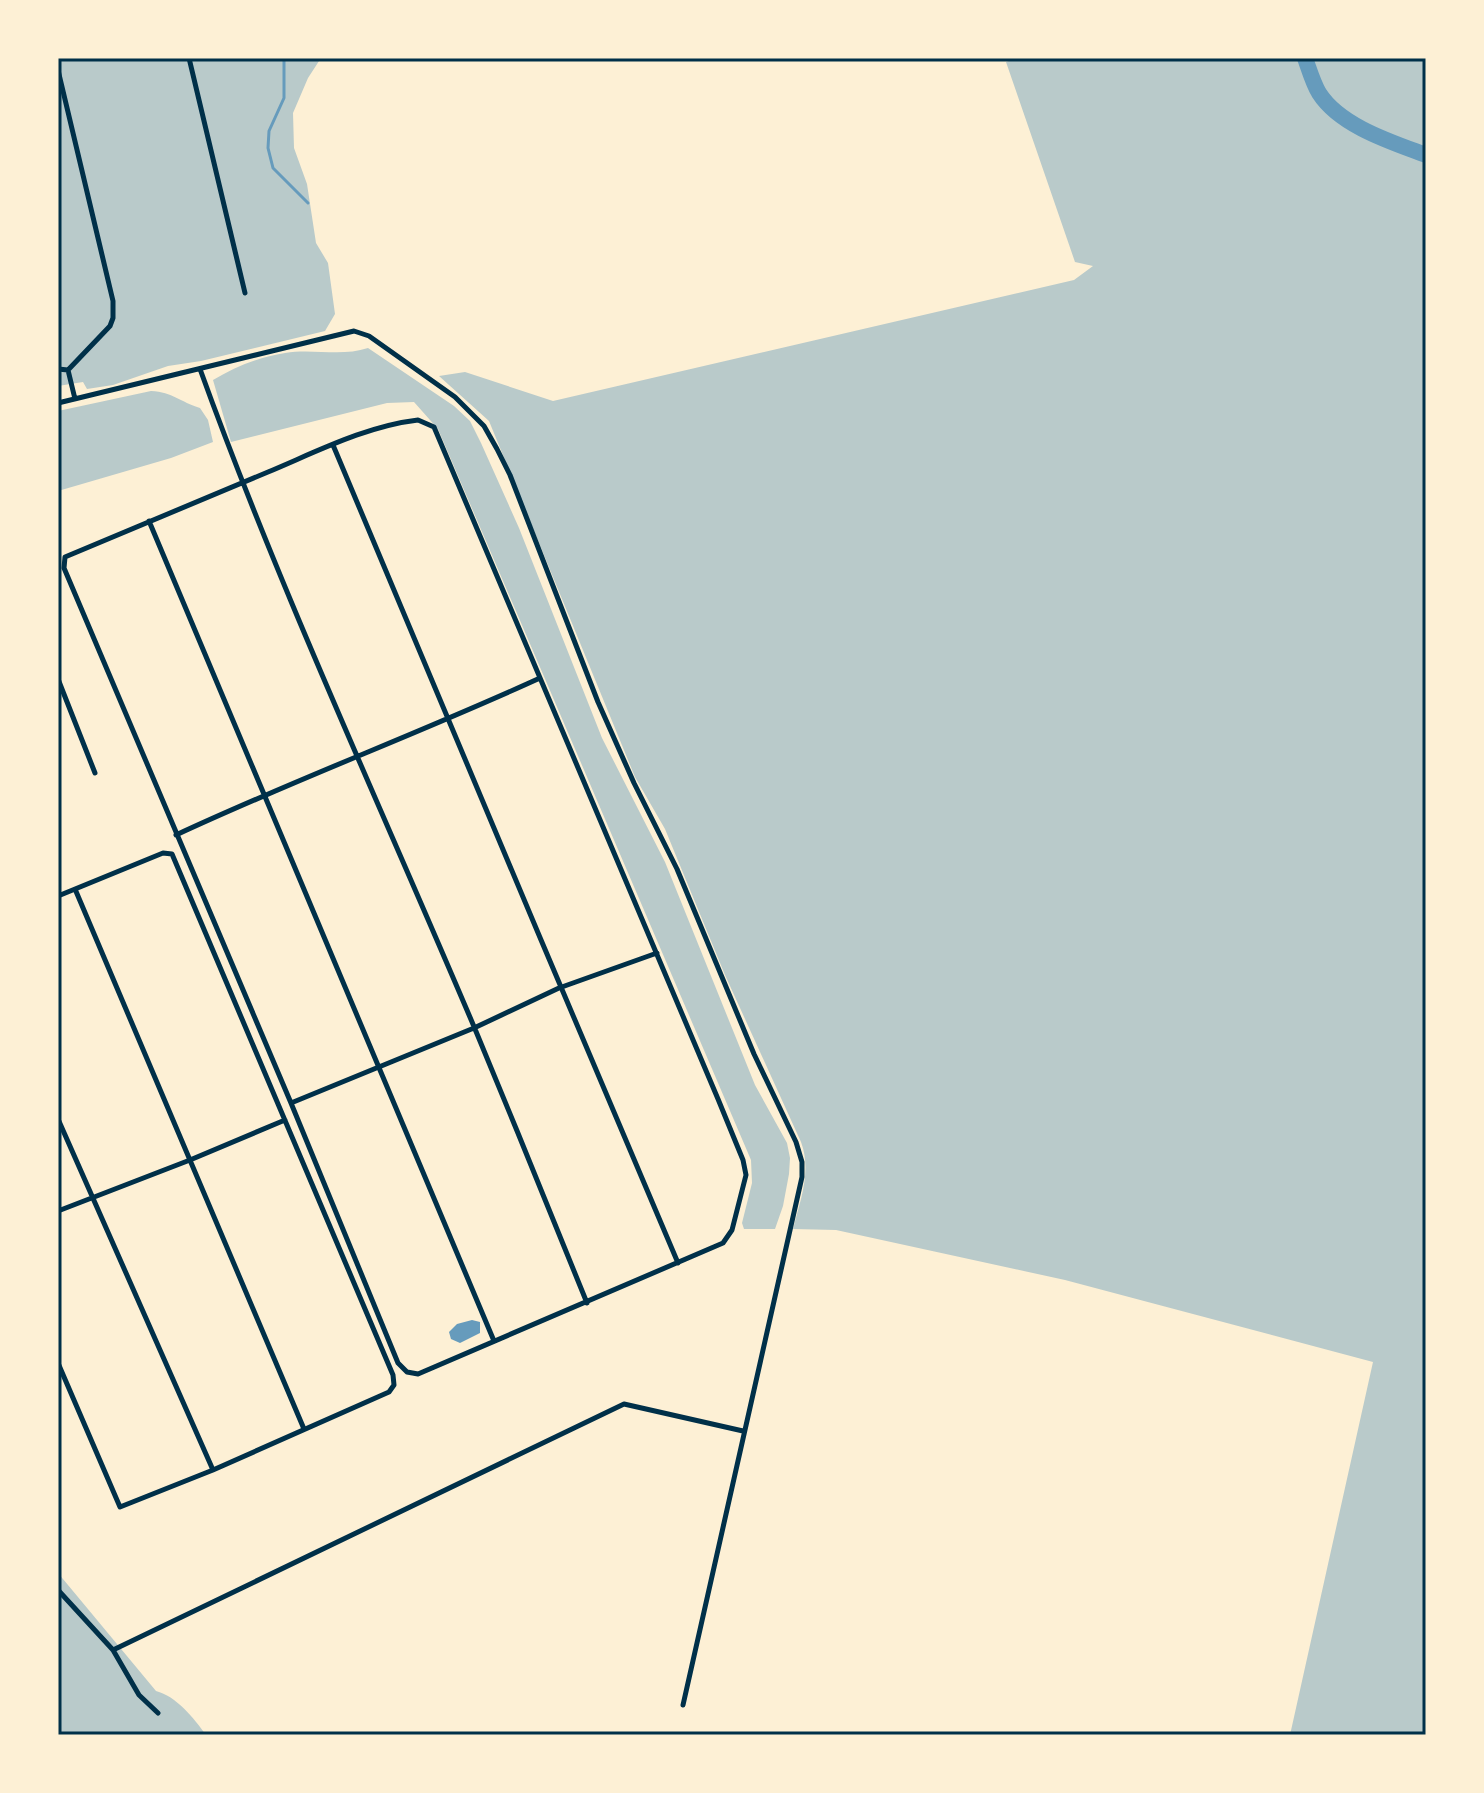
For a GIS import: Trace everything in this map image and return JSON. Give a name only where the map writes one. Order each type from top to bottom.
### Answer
[{"type":"street","points":[[189,58],[245,293]]},
{"type":"street","points":[[58,70],[61,97],[113,301],[110,326],[68,370]]},
{"type":"street","points":[[58,403],[354,331],[369,336],[455,397],[484,426],[510,475],[598,702],[677,869],[802,1162],[802,1177],[683,1705]]},
{"type":"street","points":[[58,369],[68,370]]},
{"type":"street","points":[[200,369],[243,483],[355,755],[474,1028],[587,1303]]},
{"type":"street","points":[[68,370],[75,399]]},
{"type":"street","points":[[418,420],[434,427],[657,953],[743,1160],[746,1175],[732,1230],[723,1243],[418,1374],[407,1372],[398,1363],[64,568],[65,557],[333,445],[400,422],[418,420]]},
{"type":"street","points":[[333,445],[450,719],[559,988],[678,1263]]},
{"type":"street","points":[[149,521],[494,1341]]},
{"type":"street","points":[[176,835],[265,793],[450,719],[540,678]]},
{"type":"street","points":[[58,679],[95,773]]},
{"type":"street","points":[[58,896],[163,853],[172,854],[393,1375],[394,1385],[389,1392],[213,1470],[120,1507],[58,1363]]},
{"type":"street","points":[[75,889],[304,1429]]},
{"type":"street","points":[[291,1103],[474,1028],[559,988],[657,953]]},
{"type":"street","points":[[58,1119],[213,1470]]},
{"type":"street","points":[[58,1211],[285,1120]]},
{"type":"street","points":[[113,1650],[624,1404],[743,1431]]},
{"type":"street","points":[[58,1590],[113,1650],[139,1695],[158,1713]]},
{"type":"shaded area","points":[[58,58],[321,58],[308,78],[293,113],[294,148],[307,184],[316,243],[328,263],[335,314],[325,331],[168,366],[113,385],[87,389],[83,382],[58,386]]},
{"type":"shaded area","points":[[1017,58],[1426,58],[1426,1735],[1290,1735],[1373,1362],[1065,1280],[836,1230],[793,1229],[805,1175],[801,1142],[725,975],[665,829],[635,777],[489,421],[439,376],[465,372],[553,401],[1074,280],[1093,266],[1075,262],[1006,62]]},
{"type":"shaded area","points":[[368,348],[454,406],[470,421],[481,443],[519,528],[602,738],[665,862],[755,1085],[787,1143],[789,1174],[775,1229],[744,1229],[742,1223],[752,1183],[751,1160],[438,429],[414,402],[387,403],[231,442],[213,380],[248,363],[275,355],[347,352]]},
{"type":"shaded area","points":[[151,391],[171,395],[200,408],[208,420],[213,442],[171,458],[58,491],[58,411]]},
{"type":"shaded area","points":[[58,1573],[156,1691],[177,1703],[206,1735],[58,1735]]},
{"type":"water","points":[[472,1320],[480,1322],[480,1333],[460,1343],[451,1339],[449,1332],[457,1324]]},
{"type":"waterway","points":[[284,58],[284,98],[269,131],[268,148],[273,168],[308,203]]},
{"type":"waterway","points":[[1305,58],[1319,93],[1340,115],[1367,132],[1426,155]]}]
